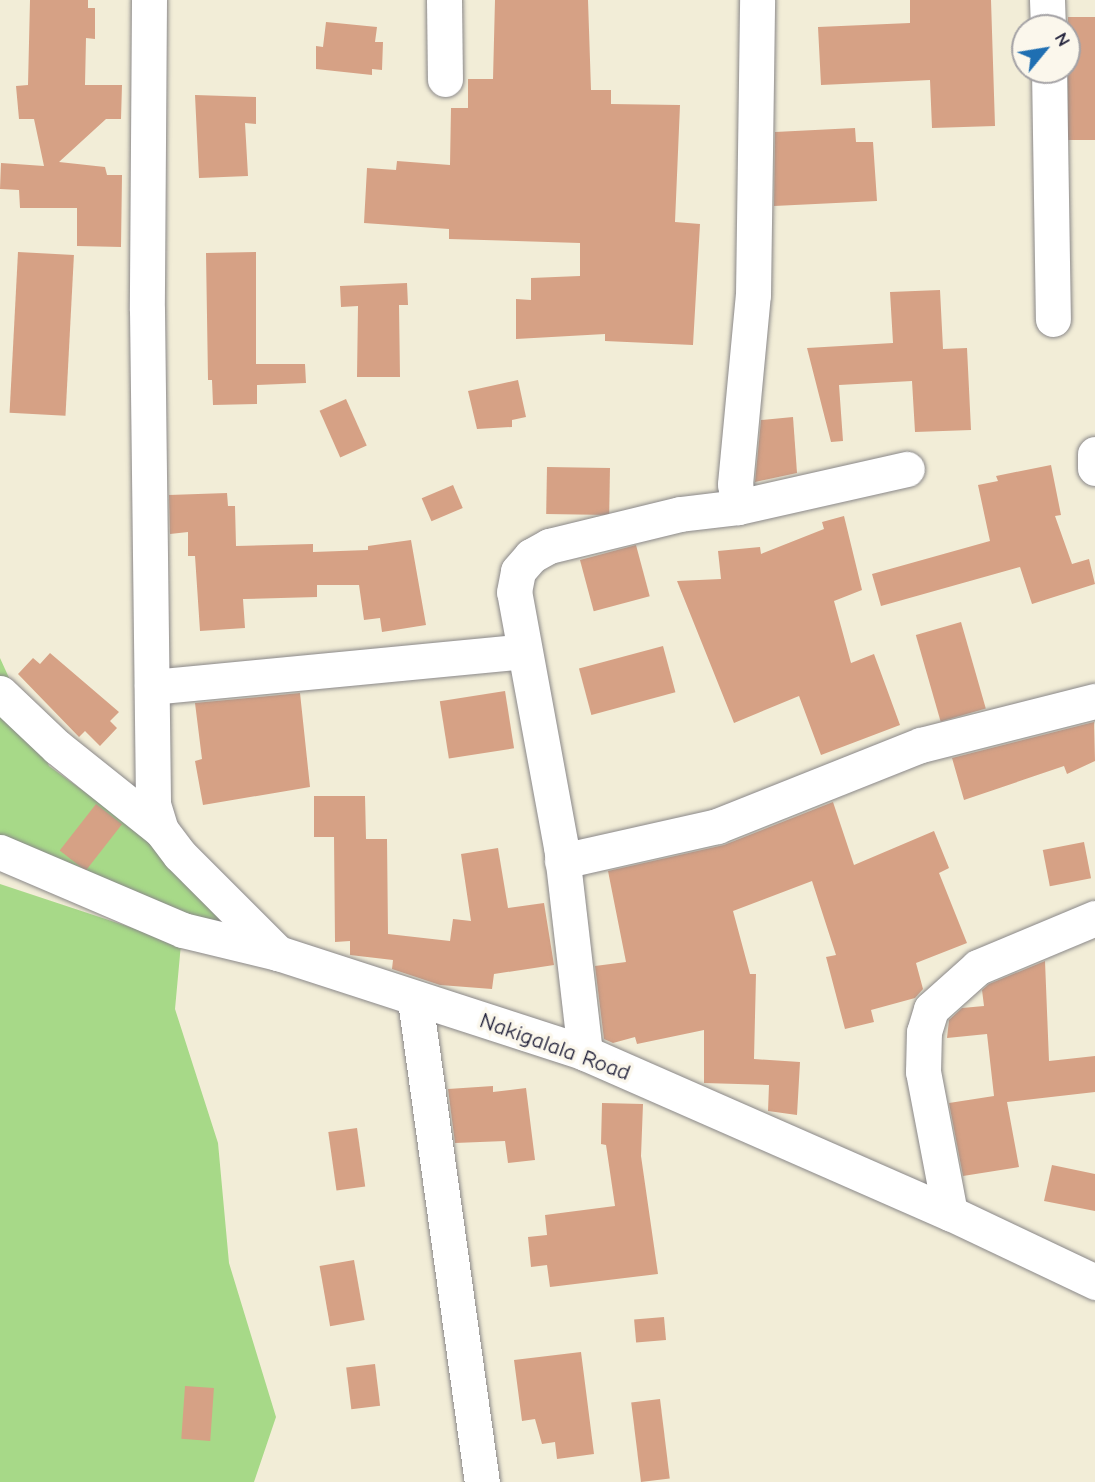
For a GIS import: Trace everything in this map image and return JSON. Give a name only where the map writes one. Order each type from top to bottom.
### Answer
[{"type":"street","points":[[149,0],[147,310],[153,804],[161,830]]},
{"type":"street","points":[[444,0],[445,79]]},
{"type":"street","points":[[738,507],[735,485],[753,295],[757,0]]},
{"type":"street","points":[[1049,84],[1053,319]]},
{"type":"street","points":[[1095,454],[1095,468]]},
{"type":"street","points":[[585,1053],[562,862],[514,592],[518,571],[531,556],[550,546],[619,527],[738,507],[907,470]]},
{"type":"street","points":[[152,687],[523,651]]},
{"type":"street","points":[[0,693],[57,747],[161,830],[180,855],[278,953]]},
{"type":"street","points":[[562,862],[717,826],[921,745],[1095,701]]},
{"type":"street","name":"Nakigalala Road","points":[[0,852],[183,930],[278,953],[415,1000],[585,1053],[950,1213],[1095,1282]]},
{"type":"street","points":[[950,1213],[923,1072],[924,1032],[931,1009],[978,967],[1095,918]]},
{"type":"street","points":[[415,1000],[482,1482]]},
{"type":"green space","points":[[0,658],[49,766],[166,851],[229,921],[228,931],[0,860]]},
{"type":"green space","points":[[0,884],[181,944],[175,1009],[218,1143],[229,1263],[276,1417],[254,1482],[0,1482]]},
{"type":"building","points":[[30,0],[88,0],[88,8],[95,8],[95,39],[86,38],[85,85],[122,85],[121,119],[106,119],[59,162],[105,167],[107,175],[122,175],[121,247],[77,246],[77,208],[20,208],[19,190],[0,189],[1,163],[44,166],[34,119],[19,119],[16,86],[28,85]]},
{"type":"building","points":[[495,0],[588,0],[591,90],[611,90],[611,104],[680,105],[675,222],[700,224],[693,345],[605,341],[605,334],[516,339],[516,299],[531,300],[531,278],[580,276],[580,243],[449,239],[449,229],[364,223],[367,168],[396,170],[397,161],[450,165],[451,108],[468,108],[468,79],[493,79]]},
{"type":"building","points":[[910,0],[991,0],[995,126],[932,128],[930,80],[821,85],[818,27],[910,23]]},
{"type":"building","points":[[1081,17],[1095,17],[1095,140],[1068,140],[1068,84],[1081,84]]},
{"type":"building","points":[[326,22],[377,27],[375,42],[383,42],[382,70],[372,69],[372,75],[316,69],[316,46],[323,47]]},
{"type":"building","points":[[195,95],[256,97],[256,124],[245,123],[248,176],[199,178]]},
{"type":"building","points":[[855,128],[856,142],[873,142],[877,201],[774,206],[775,132]]},
{"type":"building","points":[[18,252],[74,255],[65,416],[10,413]]},
{"type":"building","points":[[256,252],[256,364],[305,364],[306,383],[257,385],[257,404],[213,405],[212,380],[208,380],[206,253]]},
{"type":"building","points":[[407,283],[408,305],[399,305],[400,377],[357,377],[358,306],[341,307],[340,286]]},
{"type":"building","points":[[940,290],[943,349],[967,348],[971,430],[915,432],[912,381],[839,385],[843,441],[831,442],[807,348],[893,343],[890,292]]},
{"type":"building","points":[[518,380],[526,417],[512,420],[512,427],[477,429],[468,391]]},
{"type":"building","points":[[346,399],[367,446],[340,457],[320,411]]},
{"type":"building","points":[[793,417],[797,473],[755,482],[761,420]]},
{"type":"building","points":[[1051,465],[1061,515],[1055,516],[1072,564],[1089,559],[1095,584],[1032,604],[1020,567],[881,606],[872,574],[990,541],[978,485],[998,481],[996,476]]},
{"type":"building","points":[[547,467],[610,468],[609,515],[546,514]]},
{"type":"building","points":[[453,485],[463,508],[431,521],[422,498]]},
{"type":"building","points":[[227,493],[228,506],[235,506],[236,546],[313,544],[313,552],[368,550],[368,546],[411,540],[426,625],[382,632],[380,618],[364,620],[359,585],[317,585],[317,597],[243,599],[245,628],[200,631],[195,556],[188,556],[188,532],[170,534],[169,495]]},
{"type":"building","points":[[844,516],[862,590],[834,601],[851,663],[874,654],[900,725],[821,755],[799,696],[734,723],[677,581],[721,579],[718,551],[760,547],[761,554],[824,529],[822,522]]},
{"type":"building","points":[[636,545],[650,596],[594,611],[580,560]]},
{"type":"building","points":[[961,622],[986,709],[941,721],[916,635]]},
{"type":"building","points":[[663,646],[675,692],[591,715],[579,669]]},
{"type":"building","points":[[50,653],[119,712],[110,721],[117,728],[100,746],[85,731],[79,737],[18,674],[33,658],[40,664]]},
{"type":"building","points":[[505,691],[514,748],[449,759],[440,701]]},
{"type":"building","points":[[300,693],[310,787],[203,805],[195,761],[202,759],[195,703]]},
{"type":"building","points":[[1094,722],[1095,761],[1067,774],[1064,766],[964,800],[952,758]]},
{"type":"building","points":[[314,796],[365,796],[366,839],[387,839],[388,934],[450,941],[453,919],[471,921],[461,854],[498,848],[508,908],[544,903],[554,965],[494,974],[492,989],[440,985],[392,969],[393,960],[350,955],[350,941],[335,942],[334,837],[314,837]]},
{"type":"building","points":[[833,802],[854,865],[934,831],[949,868],[939,873],[967,943],[916,963],[923,989],[915,998],[871,1010],[874,1022],[845,1029],[826,957],[836,955],[812,881],[733,911],[750,974],[756,974],[754,1059],[800,1062],[797,1115],[768,1111],[769,1085],[704,1083],[704,1030],[637,1044],[635,1037],[613,1043],[604,1039],[595,966],[626,962],[608,871],[724,845]]},
{"type":"building","points":[[96,804],[122,824],[86,871],[60,850]]},
{"type":"building","points":[[1084,842],[1091,878],[1050,886],[1043,850]]},
{"type":"building","points":[[1045,961],[1049,1061],[1095,1056],[1095,1092],[1007,1102],[1019,1167],[963,1176],[949,1103],[994,1096],[987,1034],[947,1038],[949,1020],[962,1008],[984,1006],[982,990],[989,984]]},
{"type":"building","points":[[493,1086],[493,1092],[526,1088],[535,1160],[508,1163],[505,1141],[455,1143],[448,1089]]},
{"type":"building","points":[[602,1103],[643,1104],[641,1156],[658,1274],[550,1287],[547,1265],[531,1267],[528,1237],[547,1235],[545,1215],[615,1206],[606,1145],[601,1144]]},
{"type":"building","points":[[357,1128],[365,1186],[336,1190],[328,1132]]},
{"type":"building","points":[[1052,1165],[1095,1174],[1095,1211],[1044,1201]]},
{"type":"building","points":[[354,1260],[365,1320],[330,1326],[320,1266]]},
{"type":"building","points":[[664,1317],[666,1340],[636,1343],[634,1320]]},
{"type":"building","points":[[581,1352],[594,1454],[557,1459],[555,1442],[542,1444],[535,1419],[522,1421],[514,1360]]},
{"type":"building","points":[[375,1364],[380,1406],[351,1409],[346,1368]]},
{"type":"building","points":[[185,1386],[214,1388],[210,1441],[181,1439]]},
{"type":"building","points":[[660,1399],[670,1478],[641,1482],[631,1403]]}]
